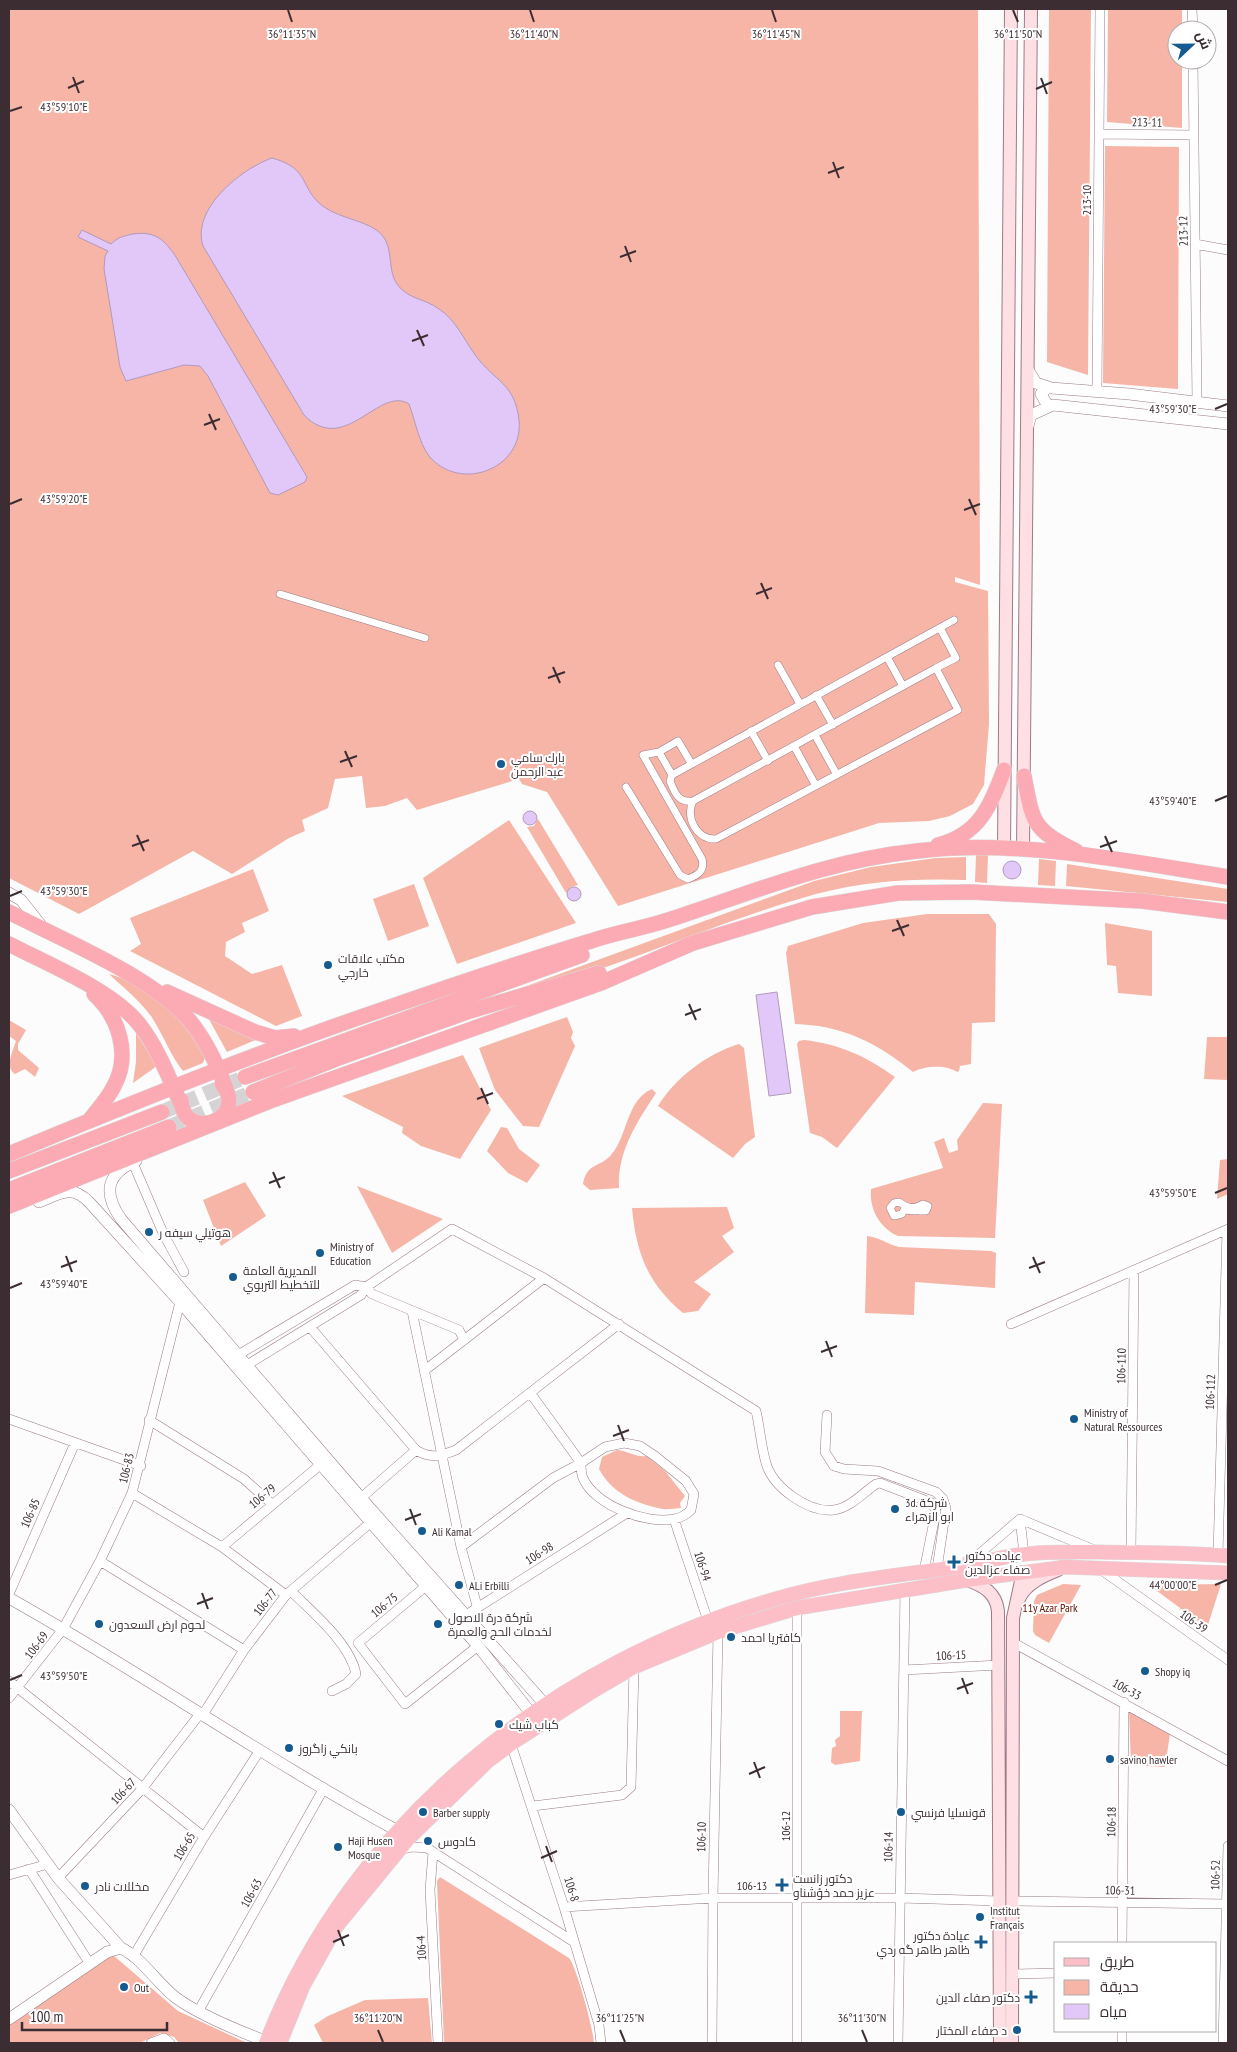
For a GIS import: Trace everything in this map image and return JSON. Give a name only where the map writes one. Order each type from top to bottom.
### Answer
[{"type":"highway","points":[[245,1077],[606,946],[669,920],[796,876],[854,861],[920,850],[960,837],[984,816],[991,804],[1004,770]]},
{"type":"highway","points":[[1024,776],[1035,822],[1047,836],[1086,857]]},
{"type":"highway","points":[[920,850],[1023,850],[1228,877]]},
{"type":"highway","points":[[253,1092],[336,1059],[470,1010],[530,995],[812,907],[898,893],[956,892],[1142,901],[1228,912]]},
{"type":"highway","points":[[9,912],[140,980],[255,1032],[274,1038],[316,1033]]},
{"type":"highway","points":[[9,1154],[88,1121],[316,1033],[588,941],[669,920]]},
{"type":"highway","points":[[9,944],[115,1002],[138,1022],[150,1040],[189,1118],[196,1122],[214,1122],[226,1110],[229,1099],[220,1071],[210,1050],[190,1021],[166,998],[140,980]]},
{"type":"highway","points":[[9,1206],[270,1100],[601,983],[680,948]]},
{"type":"highway","points":[[76,979],[106,1008],[118,1030],[122,1052],[116,1084],[88,1121]]},
{"type":"highway","points":[[183,1109],[182,1094],[197,1079],[218,1080],[227,1091]]},
{"type":"highway","points":[[9,1172],[162,1112]]},
{"type":"highway","points":[[9,1190],[169,1127]]},
{"type":"main road","points":[[1004,849],[1011,9]]},
{"type":"main road","points":[[1023,850],[1030,9]]},
{"type":"main road","points":[[271,2043],[291,1986],[327,1920],[398,1831],[478,1753],[536,1719],[638,1651],[708,1621],[778,1598],[817,1588],[958,1567],[1024,1554],[1131,1552],[1223,1556]]},
{"type":"main road","points":[[1000,2043],[1006,1901],[1006,1809],[1012,1618],[1023,1572],[1024,1554]]},
{"type":"main road","points":[[549,1710],[634,1668],[718,1632],[797,1608],[967,1580],[1065,1567],[1228,1573]]},
{"type":"main road","points":[[1012,1618],[1020,1597],[1026,1588],[1042,1577],[1065,1567]]},
{"type":"main road","points":[[967,1580],[988,1590],[997,1602],[1006,1809]]},
{"type":"main road","points":[[999,1664],[1012,1663]]},
{"type":"main road","points":[[271,2043],[336,1928],[399,1850],[464,1783],[511,1744],[536,1719]]},
{"type":"main road","points":[[1006,1901],[1012,1974],[1012,2043]]},
{"type":"street","name":"213-10","points":[[1097,391],[1100,9]]},
{"type":"street","name":"213-12","points":[[1193,70],[1197,402]]},
{"type":"street","name":"213-11","points":[[1099,134],[1194,135]]},
{"type":"street","points":[[1195,244],[1228,250]]},
{"type":"street","points":[[1028,370],[1036,383],[1048,387],[1228,406]]},
{"type":"street","points":[[1048,387],[1041,394],[1048,406]]},
{"type":"street","points":[[1028,426],[1031,415],[1048,406],[1228,424]]},
{"type":"street","points":[[280,594],[425,638]]},
{"type":"street","points":[[940,628],[956,658],[693,801],[685,802],[679,799],[670,781],[672,775],[954,620]]},
{"type":"street","points":[[887,656],[903,686]]},
{"type":"street","points":[[778,664],[800,704]]},
{"type":"street","points":[[693,801],[689,809],[690,817],[699,833],[708,839],[716,839],[958,710],[936,668]]},
{"type":"street","points":[[816,695],[833,725]]},
{"type":"street","points":[[751,731],[768,761]]},
{"type":"street","points":[[815,735],[837,775]]},
{"type":"street","points":[[626,787],[680,876],[688,880],[700,874],[703,869],[702,859],[642,755],[659,752],[678,742],[691,763]]},
{"type":"street","points":[[794,746],[816,786]]},
{"type":"street","points":[[659,752],[672,775]]},
{"type":"street","points":[[9,894],[21,900],[45,931]]},
{"type":"street","points":[[270,1100],[236,1121],[132,1163],[120,1171],[114,1179],[108,1195],[111,1204],[143,1247],[361,1498],[549,1710]]},
{"type":"street","points":[[132,1163],[162,1233],[184,1272]]},
{"type":"street","points":[[9,1214],[63,1192],[80,1194],[180,1302],[478,1646],[536,1719]]},
{"type":"street","points":[[899,1202],[908,1208],[916,1208],[923,1204],[928,1206],[926,1211],[922,1212],[919,1208],[916,1211],[904,1210],[902,1214],[894,1216],[890,1208],[894,1203],[899,1202]]},
{"type":"street","points":[[247,1365],[361,1295],[366,1287],[452,1229],[544,1278],[756,1411],[766,1464],[773,1478],[814,1509],[835,1510],[850,1503],[880,1483],[932,1503],[936,1511],[931,1570]]},
{"type":"street","points":[[1012,1324],[1228,1229]]},
{"type":"street","name":"106-112","points":[[1223,1556],[1228,1229]]},
{"type":"street","name":"106-110","points":[[1131,1552],[1134,1270]]},
{"type":"street","points":[[424,1372],[544,1278]]},
{"type":"street","points":[[238,1355],[354,1284],[366,1287],[372,1294],[459,1330],[464,1340]]},
{"type":"street","name":"106-83","points":[[63,1628],[100,1561],[132,1493],[180,1302]]},
{"type":"street","points":[[412,1311],[462,1547],[477,1606]]},
{"type":"street","points":[[310,1327],[416,1450],[424,1454],[442,1455],[456,1450],[531,1394],[619,1324]]},
{"type":"street","points":[[462,1547],[553,1478],[581,1463],[590,1455],[614,1444],[624,1443],[640,1446],[692,1489],[695,1500],[694,1507],[674,1519],[656,1519],[627,1513],[595,1495],[582,1477],[581,1463],[531,1394]]},
{"type":"street","points":[[827,1415],[825,1452],[834,1466],[844,1469],[878,1471],[936,1492],[943,1499],[946,1508],[931,1570]]},
{"type":"street","points":[[9,1419],[140,1466]]},
{"type":"street","points":[[149,1420],[244,1479],[272,1504]]},
{"type":"street","name":"106-85","points":[[9,1594],[75,1442]]},
{"type":"street","points":[[361,1498],[416,1450]]},
{"type":"street","name":"106-79","points":[[222,1547],[320,1465]]},
{"type":"street","points":[[132,1493],[222,1547],[288,1593],[333,1633],[354,1664],[356,1674],[353,1679],[332,1691]]},
{"type":"street","name":"106-98","points":[[466,1615],[477,1606],[627,1513]]},
{"type":"street","name":"106-94","points":[[674,1519],[708,1621]]},
{"type":"street","points":[[1020,1519],[1100,1552]]},
{"type":"street","points":[[1020,1519],[1024,1554]]},
{"type":"street","points":[[958,1567],[978,1556],[1020,1519]]},
{"type":"street","name":"106-77","points":[[200,1715],[244,1650],[288,1593],[370,1523]]},
{"type":"street","points":[[100,1561],[244,1650]]},
{"type":"street","name":"106-39","points":[[1096,1567],[1228,1660]]},
{"type":"street","name":"106-75","points":[[426,1586],[358,1643],[404,1704],[478,1646]]},
{"type":"street","name":"106-14","points":[[898,2043],[905,1590]]},
{"type":"street","points":[[9,1598],[63,1628],[200,1715],[398,1831]]},
{"type":"street","name":"106-12","points":[[797,1608],[797,2043]]},
{"type":"street","name":"106-69","points":[[9,1698],[18,1689],[63,1628]]},
{"type":"street","name":"106-10","points":[[712,2043],[712,1898],[718,1632]]},
{"type":"street","name":"106-33","points":[[1012,1642],[1228,1761]]},
{"type":"street","name":"106-15","points":[[904,1670],[999,1664]]},
{"type":"street","points":[[533,1806],[622,1795],[631,1787],[633,1781],[634,1668]]},
{"type":"street","points":[[9,1681],[204,1837]]},
{"type":"street","name":"106-18","points":[[1122,1942],[1124,1702]]},
{"type":"street","name":"106-67","points":[[58,1878],[142,1789],[200,1715]]},
{"type":"street","name":"106-8","points":[[511,1744],[533,1806],[564,1906],[599,2025],[601,2043]]},
{"type":"street","name":"106-65","points":[[133,1957],[204,1837],[260,1750]]},
{"type":"street","name":"106-63","points":[[199,2010],[324,1788]]},
{"type":"street","points":[[9,1810],[58,1878],[121,1948],[177,1999],[271,2043]]},
{"type":"street","points":[[420,1828],[430,1850]]},
{"type":"street","name":"106-52","points":[[1223,2043],[1223,1973],[1228,1904],[1228,1846]]},
{"type":"street","points":[[399,1850],[412,1847],[430,1850],[574,1942]]},
{"type":"street","name":"106-4","points":[[430,1850],[430,1890],[438,2043]]},
{"type":"street","points":[[9,1875],[48,1864]]},
{"type":"street","points":[[29,1869],[90,1964]]},
{"type":"street","name":"106-13","points":[[564,1906],[712,1898],[798,1897],[1006,1901]]},
{"type":"street","name":"106-31","points":[[1006,1901],[1228,1904]]},
{"type":"street","points":[[9,2019],[107,1952],[121,1948]]},
{"type":"street","points":[[1012,1974],[1054,1973]]},
{"type":"street","points":[[151,2043],[164,2038],[170,2043]]},
{"type":"green space","points":[[9,9],[978,9],[980,585],[955,577],[955,582],[988,591],[989,724],[984,785],[973,804],[950,816],[929,821],[879,823],[618,906],[547,792],[522,784],[519,779],[417,810],[407,798],[385,806],[366,808],[362,776],[335,779],[328,808],[302,820],[305,831],[289,838],[232,874],[193,851],[79,914],[9,878]]},
{"type":"green space","points":[[1049,9],[1091,9],[1088,375],[1047,362]]},
{"type":"green space","points":[[1108,9],[1182,9],[1182,20],[1167,20],[1167,70],[1182,70],[1182,128],[1107,122]]},
{"type":"green space","points":[[1105,146],[1179,147],[1178,389],[1103,383]]},
{"type":"green space","points":[[538,819],[578,885],[571,887],[566,893],[527,827],[534,826]]},
{"type":"green space","points":[[509,820],[576,923],[457,964],[423,878]]},
{"type":"green space","points":[[976,855],[988,855],[987,883],[975,882]]},
{"type":"green space","points":[[966,857],[966,880],[890,881],[816,894],[733,921],[597,970],[488,1000],[814,881],[871,867],[936,858]]},
{"type":"green space","points":[[1039,859],[1056,861],[1055,886],[1038,885]]},
{"type":"green space","points":[[1067,864],[1228,889],[1228,902],[1066,886]]},
{"type":"green space","points":[[253,869],[269,911],[242,923],[245,932],[226,942],[225,956],[252,974],[282,965],[302,1016],[276,1026],[130,951],[141,944],[130,918]]},
{"type":"green space","points":[[414,884],[429,926],[388,941],[373,899]]},
{"type":"green space","points":[[927,914],[989,914],[996,924],[995,1022],[972,1023],[971,1064],[960,1066],[957,1072],[952,1069],[935,1067],[923,1068],[913,1072],[886,1052],[858,1037],[828,1028],[795,1024],[786,953],[788,946],[863,923]]},
{"type":"green space","points":[[1105,923],[1152,931],[1152,996],[1118,993],[1116,966],[1107,965]]},
{"type":"green space","points":[[109,974],[141,987],[166,1005],[186,1027],[206,1055],[203,1063],[183,1071],[147,1010]]},
{"type":"green space","points":[[205,1012],[258,1039],[227,1052]]},
{"type":"green space","points":[[567,1017],[573,1032],[571,1038],[575,1046],[539,1127],[523,1126],[495,1090],[479,1048]]},
{"type":"green space","points":[[9,1020],[26,1030],[18,1044],[18,1050],[39,1068],[35,1077],[25,1069],[15,1074],[10,1067],[10,1059],[16,1041],[9,1036]]},
{"type":"green space","points":[[136,1033],[157,1066],[133,1083],[136,1062]]},
{"type":"green space","points":[[1207,1037],[1228,1037],[1228,1080],[1204,1079]]},
{"type":"green space","points":[[804,1040],[852,1052],[895,1077],[837,1148],[822,1137],[810,1133],[797,1044],[799,1041]]},
{"type":"green space","points":[[739,1044],[744,1048],[755,1137],[745,1144],[733,1158],[658,1106],[674,1085],[693,1068],[715,1054]]},
{"type":"green space","points":[[463,1055],[491,1110],[460,1159],[421,1146],[402,1133],[403,1127],[342,1096]]},
{"type":"green space","points":[[652,1089],[656,1093],[635,1126],[621,1162],[619,1188],[590,1190],[583,1184],[588,1172],[611,1155],[617,1147],[637,1101],[643,1094]]},
{"type":"green space","points":[[983,1103],[1002,1104],[995,1238],[898,1236],[892,1233],[881,1223],[874,1211],[871,1189],[943,1168],[934,1142],[944,1138],[949,1153],[958,1150],[957,1140]]},
{"type":"green space","points":[[501,1127],[507,1128],[519,1149],[540,1165],[527,1183],[508,1173],[487,1151]]},
{"type":"green space","points":[[1228,1159],[1228,1194],[1217,1199],[1220,1160]]},
{"type":"green space","points":[[245,1182],[266,1216],[221,1246],[203,1200]]},
{"type":"green space","points":[[357,1186],[443,1219],[392,1253]]},
{"type":"green space","points":[[727,1207],[734,1228],[722,1236],[734,1252],[694,1282],[711,1294],[698,1311],[683,1313],[661,1291],[646,1266],[637,1239],[632,1208]]},
{"type":"green space","points":[[867,1236],[899,1247],[991,1251],[996,1253],[995,1288],[915,1282],[914,1315],[865,1313]]},
{"type":"green space","points":[[617,1450],[647,1456],[665,1471],[685,1496],[680,1503],[681,1508],[665,1509],[643,1504],[626,1496],[611,1485],[599,1469],[602,1457]]},
{"type":"green space","name":"11y Azar Park","points":[[1063,1584],[1081,1585],[1049,1643],[1035,1635],[1033,1631],[1034,1601],[1037,1595]]},
{"type":"green space","points":[[1221,1584],[1207,1628],[1149,1585]]},
{"type":"green space","points":[[840,1711],[862,1711],[860,1761],[835,1765],[831,1762],[832,1748],[836,1746],[835,1740],[840,1736]]},
{"type":"green space","points":[[1129,1711],[1170,1734],[1165,1767],[1131,1765]]},
{"type":"green space","points":[[440,1877],[569,1958],[584,1999],[594,2043],[444,2043],[437,1881]]},
{"type":"green space","points":[[113,1955],[178,2011],[247,2043],[179,2043],[174,2037],[160,2033],[140,2043],[9,2043],[9,2025]]},
{"type":"green space","points":[[428,1998],[432,2043],[323,2043],[314,2025],[328,2016],[365,2000]]},
{"type":"water","points":[[272,158],[285,162],[299,173],[316,200],[324,207],[377,230],[386,241],[392,272],[401,289],[411,296],[434,306],[445,314],[455,324],[483,364],[508,390],[517,408],[519,420],[518,437],[511,452],[501,463],[488,470],[472,474],[457,473],[442,467],[426,451],[409,404],[398,401],[373,410],[347,425],[333,428],[319,426],[304,415],[203,246],[201,232],[204,218],[221,192],[246,171]]},
{"type":"water","points":[[82,230],[111,244],[121,237],[141,233],[153,235],[167,245],[176,257],[307,477],[305,482],[278,495],[270,493],[208,376],[200,366],[184,365],[126,381],[120,367],[104,269],[105,256],[108,251],[78,237]]},
{"type":"water","points":[[530,811],[535,813],[537,818],[535,823],[530,825],[525,823],[523,818],[525,813]]},
{"type":"water","points":[[1008,861],[1016,861],[1021,866],[1019,877],[1008,879],[1003,874],[1003,866]]},
{"type":"water","points":[[574,887],[579,889],[581,894],[579,899],[574,901],[569,899],[567,894],[569,889]]},
{"type":"water","points":[[777,992],[791,1093],[769,1096],[756,995]]},
{"type":"tunnel","points":[[162,1112],[245,1077]]},
{"type":"tunnel","points":[[169,1127],[253,1092]]},
{"type":"place","name":"بارك سامي عبد الرحمن","points":[[501,764]]},
{"type":"place","name":"مكتب علاقات خارجي","points":[[328,965]]},
{"type":"place","name":"هوتيلي سيفه ر","points":[[149,1232]]},
{"type":"place","name":"Ministry of Education","points":[[320,1253]]},
{"type":"place","name":"المديرية العامة للتخطيط التربوي","points":[[233,1277]]},
{"type":"place","name":"Ministry of Natural Ressources","points":[[1074,1419]]},
{"type":"place","name":"3d. شركة ابو الزهراء","points":[[895,1509]]},
{"type":"place","name":"Ali Kamal","points":[[422,1531]]},
{"type":"place","name":"عياده دكتور صفاء عزالدين","points":[[954,1562]]},
{"type":"place","name":"ALi Erbilli","points":[[459,1585]]},
{"type":"place","name":"لحوم ارض السعدون","points":[[99,1624]]},
{"type":"place","name":"شركة درة الاصول لخدمات الحج والعمرة","points":[[438,1624]]},
{"type":"place","name":"كافتريا احمد","points":[[731,1637]]},
{"type":"place","name":"Shopy iq","points":[[1145,1671]]},
{"type":"place","name":"كباب شيك","points":[[499,1724]]},
{"type":"place","name":"بانكي زاگروز","points":[[289,1748]]},
{"type":"place","name":"savino hawler","points":[[1110,1759]]},
{"type":"place","name":"Barber supply","points":[[423,1812]]},
{"type":"place","name":"قونسليا فرنسي","points":[[901,1812]]},
{"type":"place","name":"كادوس","points":[[428,1841]]},
{"type":"place","name":"Haji Husen Mosque","points":[[338,1847]]},
{"type":"place","name":"دكتور زانست عزيز حمد خؤشناو","points":[[782,1885]]},
{"type":"place","name":"مخللات نادر","points":[[85,1886]]},
{"type":"place","name":"Institut Français","points":[[980,1917]]},
{"type":"place","name":"عيادة دكتور ظاهر طاهر گه ردي","points":[[981,1942]]},
{"type":"place","name":"Out","points":[[124,1987]]},
{"type":"place","name":"دكتور صفاء الدين","points":[[1031,1997]]},
{"type":"place","name":"د صفاء المختار","points":[[1017,2030]]}]
